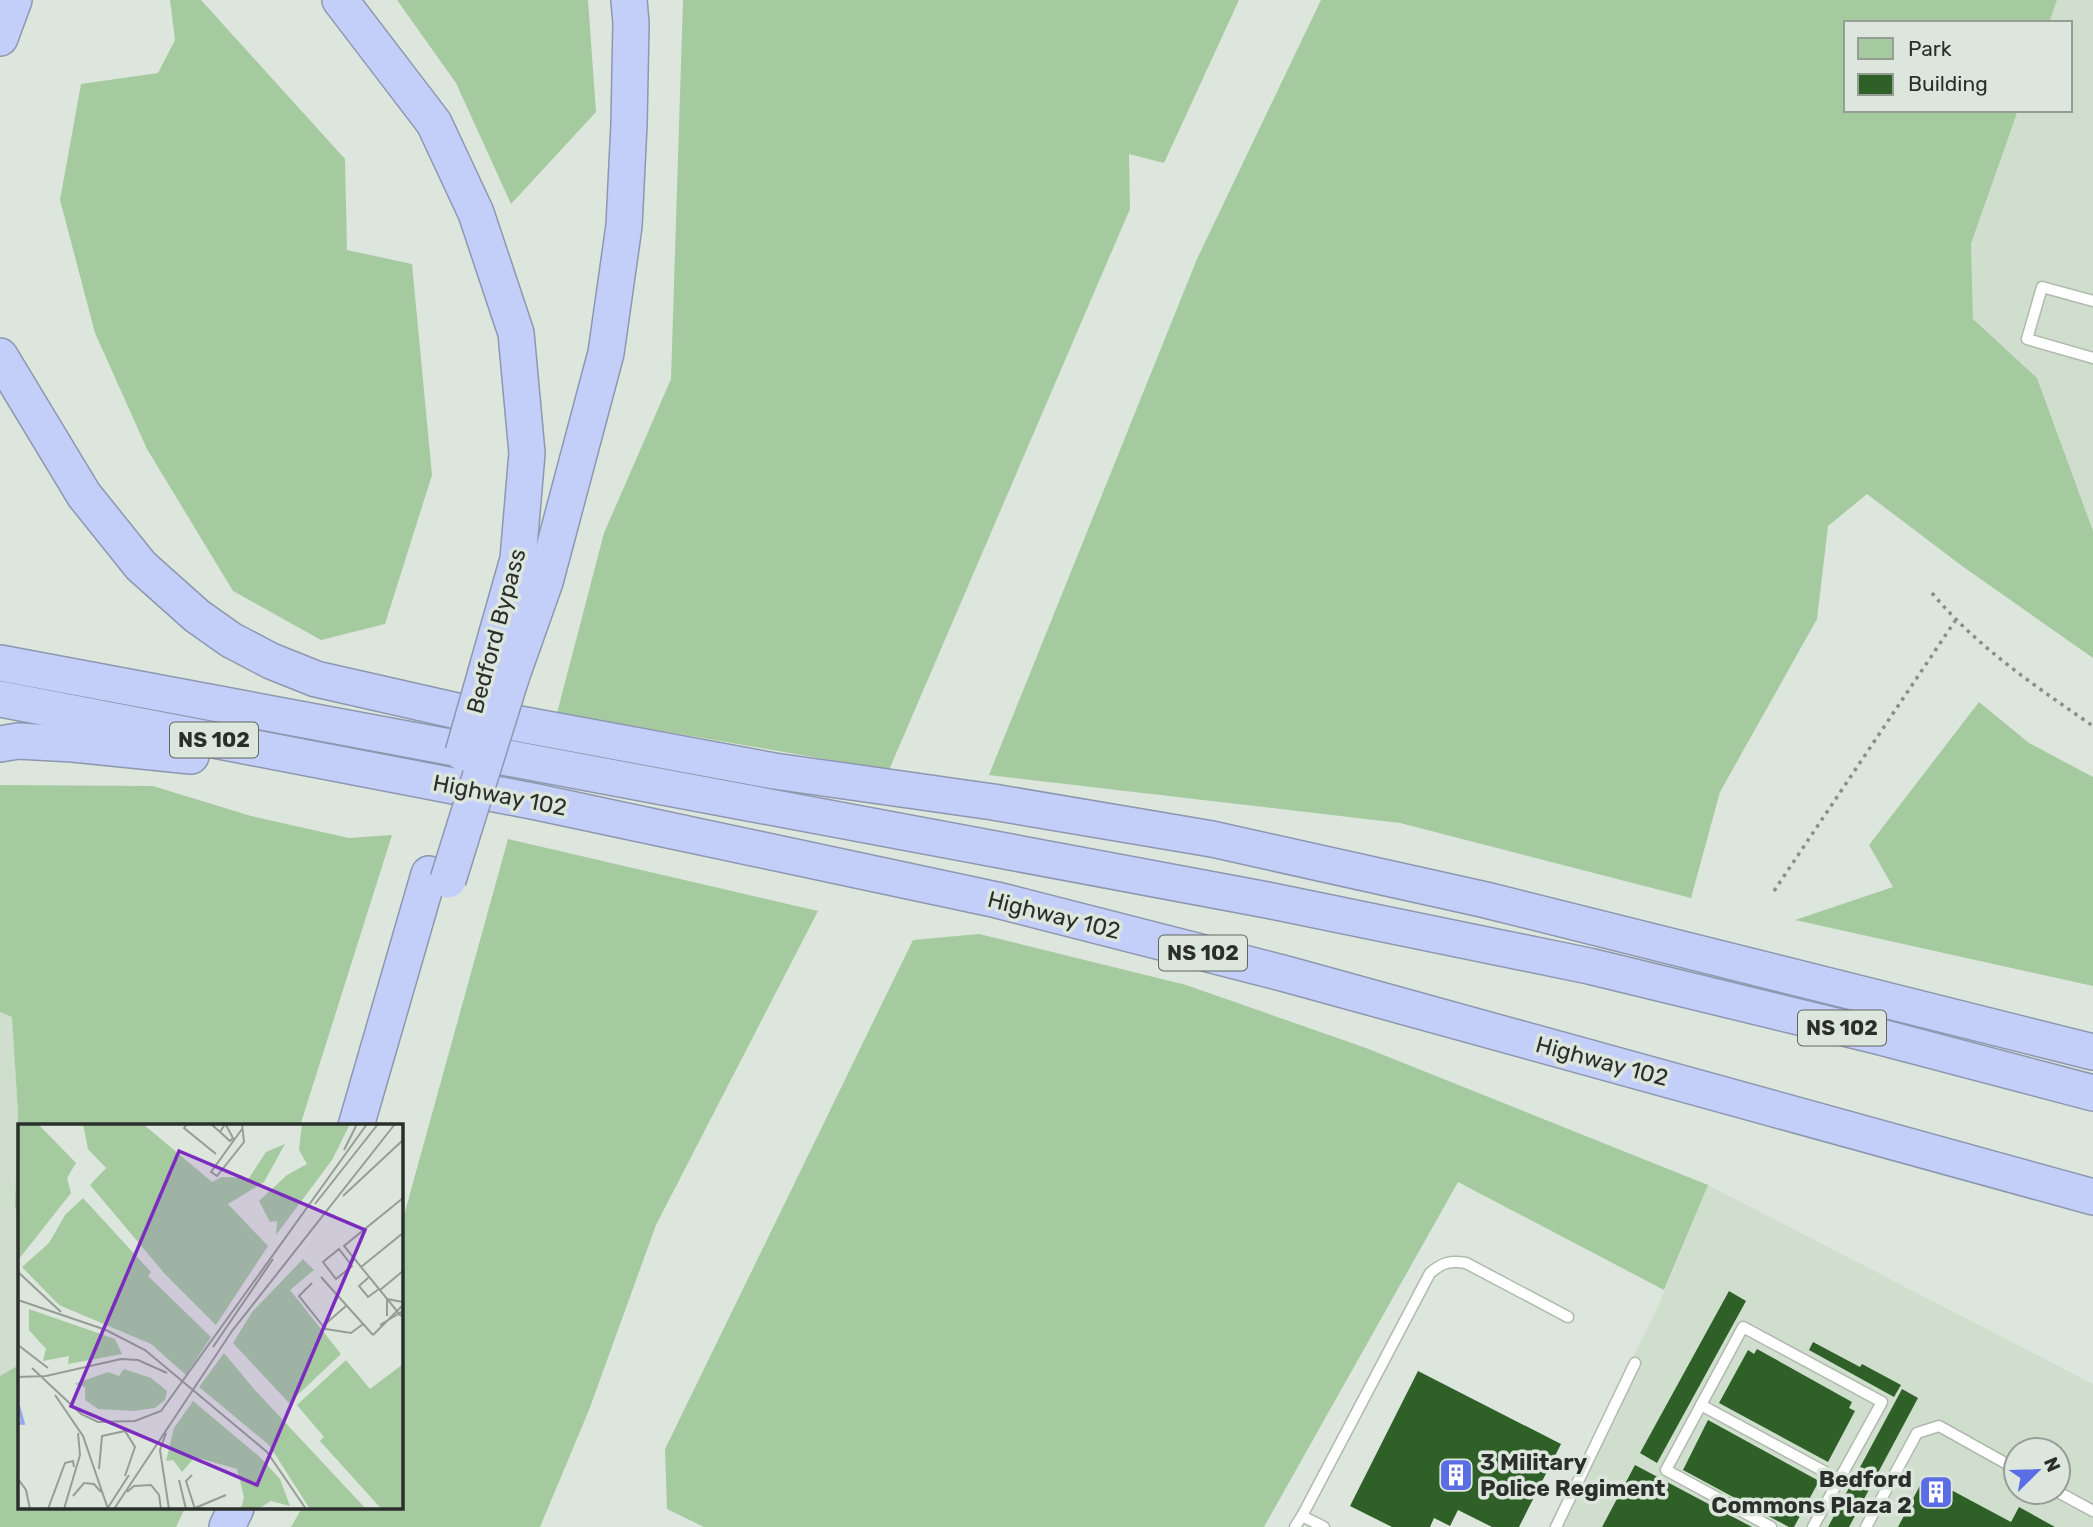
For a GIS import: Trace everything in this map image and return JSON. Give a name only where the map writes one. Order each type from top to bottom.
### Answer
[{"type":"highway","points":[[0,38],[14,0]]},
{"type":"highway","name":"Bedford Bypass","points":[[340,0],[434,123],[476,213],[516,334],[527,453],[518,559],[498,675],[439,877],[357,1124]]},
{"type":"highway","name":"Bedford Bypass","points":[[498,675],[545,582],[606,353],[624,226],[630,8]]},
{"type":"highway","points":[[0,356],[84,495],[141,566],[197,616],[231,640],[271,661],[316,679],[488,718],[774,771],[993,802],[1212,839],[1486,900],[2093,1052]]},
{"type":"highway","name":"Highway 102","points":[[0,663],[1268,900],[1589,966],[1877,1036],[2093,1093]]},
{"type":"highway","name":"Highway 102","points":[[0,699],[428,780],[996,900],[1286,974],[2093,1197]]},
{"type":"highway","points":[[0,744],[18,741],[73,744],[428,780]]},
{"type":"highway","points":[[760,804],[803,801],[998,832],[1482,920],[1646,939]]},
{"type":"highway","name":"Bedford Bypass","points":[[377,1124],[439,877]]},
{"type":"highway","points":[[2021,1177],[2093,1206]]},
{"type":"highway","points":[[227,1527],[235,1510]]},
{"type":"highway","points":[[248,1527],[256,1510]]},
{"type":"lane","points":[[2093,301],[2042,287],[2027,339],[2093,358]]},
{"type":"lane","points":[[1295,1527],[1430,1273],[1440,1265],[1453,1261],[1466,1264],[1568,1317]]},
{"type":"lane","points":[[1770,1527],[1666,1470],[1744,1326],[1882,1402],[1813,1527]]},
{"type":"lane","points":[[1556,1527],[1635,1363]]},
{"type":"lane","points":[[1701,1405],[1840,1480]]},
{"type":"lane","points":[[1866,1527],[1917,1433],[1939,1426],[2002,1461]]},
{"type":"lane","points":[[2072,1500],[2093,1511]]},
{"type":"lane","points":[[1301,1516],[1324,1527]]},
{"type":"path","points":[[1931,593],[1955,621],[2020,675],[2093,726]]},
{"type":"path","points":[[1774,891],[1955,621]]},
{"type":"shaded area","points":[[2057,0],[2093,0],[2093,531],[2037,378],[1973,319],[1971,245],[2017,112],[2072,112],[2072,21],[2050,21]]},
{"type":"shaded area","points":[[0,1012],[12,1016],[18,1113],[15,1207],[18,1214],[18,1366],[0,1376]]},
{"type":"shaded area","points":[[1708,1185],[2093,1384],[2093,1527],[1548,1527],[1658,1307]]},
{"type":"green space","points":[[170,0],[201,0],[345,159],[347,250],[412,264],[432,475],[385,624],[321,640],[233,591],[147,449],[95,333],[60,200],[81,84],[158,73],[175,40]]},
{"type":"green space","points":[[397,0],[588,0],[596,112],[511,204],[456,83]]},
{"type":"green space","points":[[683,0],[1239,0],[1164,163],[1129,154],[1130,209],[889,770],[557,713],[604,533],[671,379]]},
{"type":"green space","points":[[1321,0],[2057,0],[2050,21],[1844,21],[1844,112],[2017,112],[1971,244],[1973,319],[2037,378],[2093,531],[2093,658],[1962,566],[1867,494],[1828,526],[1817,619],[1720,792],[1691,898],[1400,823],[989,775],[1197,259]]},
{"type":"green space","points":[[1979,702],[2029,743],[2093,777],[2093,986],[1795,920],[1893,887],[1869,845]]},
{"type":"green space","points":[[0,785],[153,786],[251,816],[349,838],[392,835],[301,1124],[18,1124],[18,1214],[15,1207],[18,1113],[12,1017],[0,1012]]},
{"type":"green space","points":[[508,839],[818,911],[656,1225],[589,1410],[540,1527],[291,1527],[301,1510],[402,1510],[402,1222]]},
{"type":"green space","points":[[979,934],[1186,985],[1366,1048],[1708,1185],[1664,1290],[1458,1182],[1264,1527],[704,1527],[667,1509],[665,1449],[913,940]]},
{"type":"green space","points":[[18,1366],[18,1510],[184,1510],[176,1527],[0,1527],[0,1376]]},
{"type":"building","points":[[1729,1291],[1746,1301],[1657,1463],[1640,1453]]},
{"type":"building","points":[[1813,1342],[1901,1385],[1894,1397],[1809,1350]]},
{"type":"building","points":[[1757,1349],[1852,1402],[1849,1408],[1855,1411],[1828,1462],[1719,1403],[1748,1350],[1754,1354]]},
{"type":"building","name":"3 Military Police Regiment","points":[[1418,1371],[1561,1444],[1519,1527],[1492,1527],[1458,1510],[1450,1526],[1434,1518],[1430,1527],[1392,1527],[1350,1506]]},
{"type":"building","points":[[1902,1389],[1918,1398],[1849,1527],[1828,1527]]},
{"type":"building","points":[[1708,1420],[1819,1481],[1794,1527],[1789,1527],[1683,1470]]},
{"type":"building","points":[[1635,1465],[1752,1527],[1602,1527]]},
{"type":"building","name":"Bedford Commons Plaza 2","points":[[1925,1476],[2011,1522],[2019,1507],[2055,1527],[1898,1527]]},
{"type":"place","name":"3 Military Police Regiment","points":[[1456,1475]]},
{"type":"place","name":"Bedford Commons Plaza 2","points":[[1936,1492]]}]
